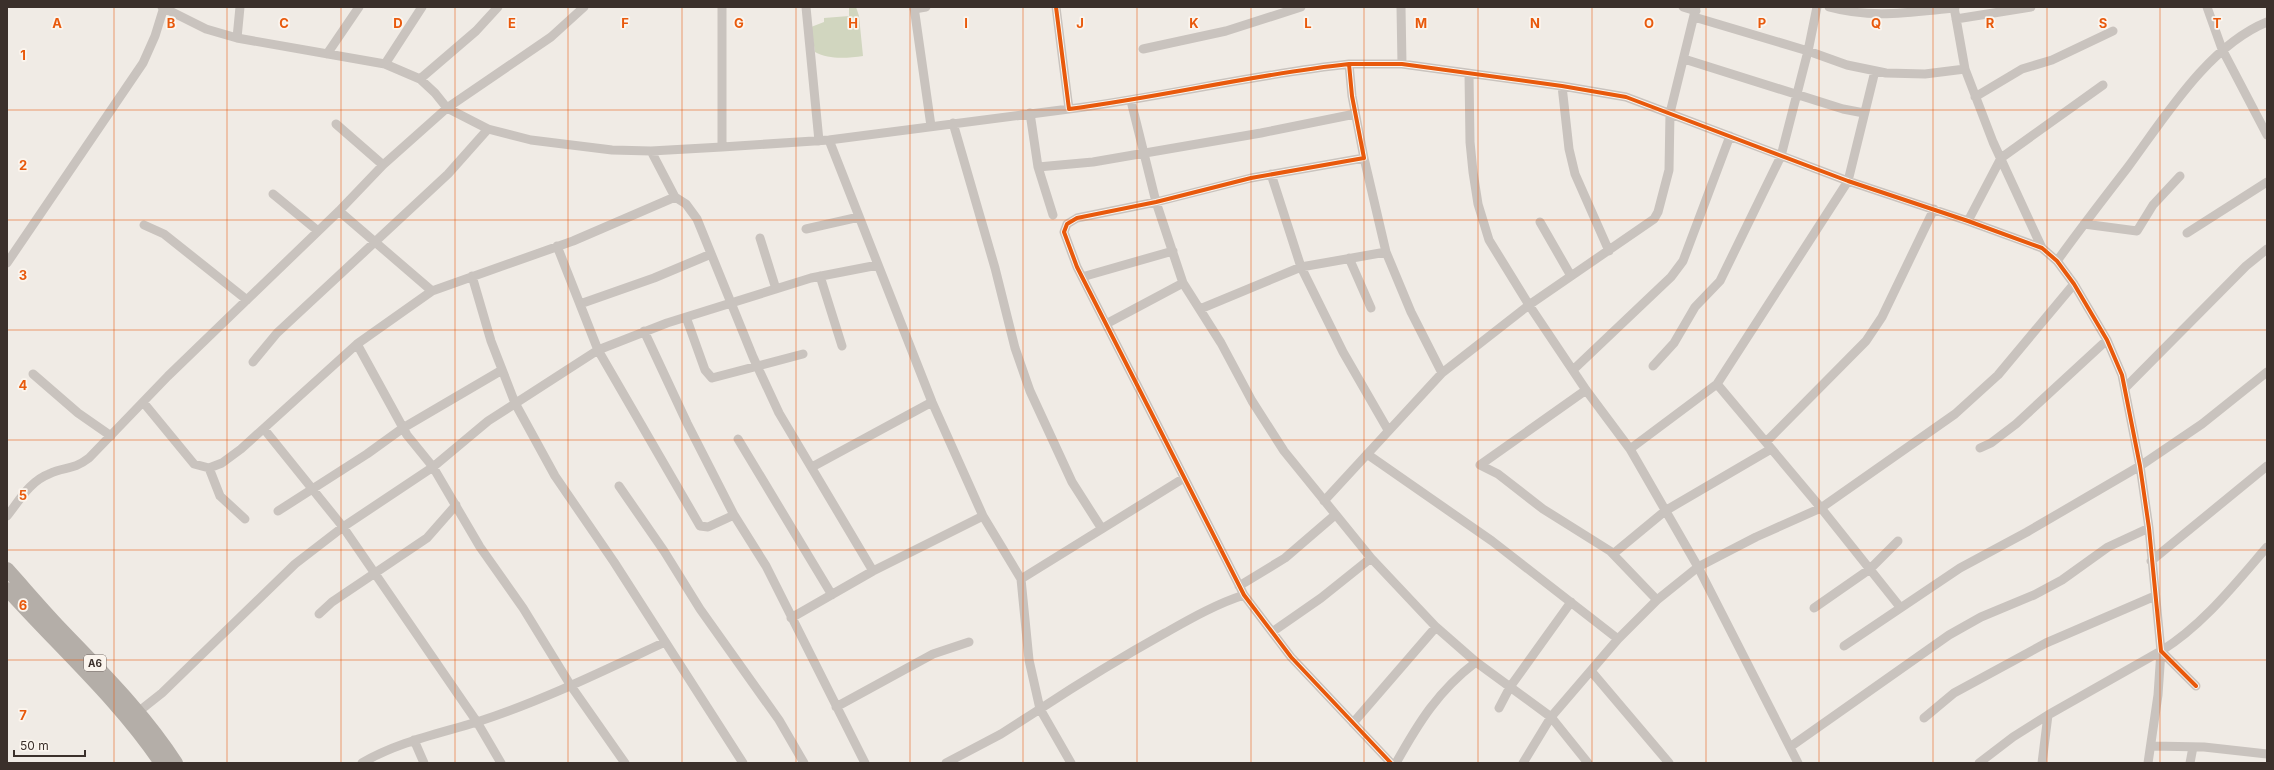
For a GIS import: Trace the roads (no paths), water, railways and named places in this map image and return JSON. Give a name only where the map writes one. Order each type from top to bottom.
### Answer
[{"type":"highway","name":"A6","points":[[7,569],[97,665],[138,712],[176,763]]},
{"type":"highway","name":"A6","points":[[7,589],[87,674],[151,749],[161,763]]},
{"type":"street","points":[[7,263],[143,63],[155,36],[163,7],[206,29],[237,38],[385,64],[420,79],[435,93],[447,108],[488,129],[531,140],[612,150],[651,151],[824,141],[953,123],[1132,101],[1304,69],[1348,64],[1402,64],[1562,86],[1626,97],[1848,181],[1934,209],[2042,248],[2057,261],[2074,284],[2107,340],[2122,376],[2140,466],[2149,528],[2151,561],[2161,651],[2152,746],[2148,763]]},
{"type":"street","points":[[237,38],[240,7]]},
{"type":"street","points":[[327,54],[359,7]]},
{"type":"street","points":[[385,64],[422,7]]},
{"type":"street","points":[[420,79],[476,31],[498,7]]},
{"type":"street","points":[[7,516],[32,484],[49,474],[77,467],[89,458],[143,402],[339,211],[383,165],[447,108],[551,37],[584,7]]},
{"type":"street","points":[[722,7],[722,147]]},
{"type":"street","points":[[806,7],[824,141],[859,217],[932,402],[983,516],[1021,579],[1029,660],[1040,709],[1071,763]]},
{"type":"street","points":[[926,7],[914,8],[931,126]]},
{"type":"street","points":[[1056,7],[1069,109]]},
{"type":"street","points":[[1143,49],[1226,31],[1302,7]]},
{"type":"street","points":[[1401,7],[1402,64]]},
{"type":"street","points":[[1683,7],[1847,65],[1886,73],[1925,74],[1965,69]]},
{"type":"street","points":[[1653,366],[1674,343],[1695,307],[1720,281],[1781,156],[1808,51],[1817,7]]},
{"type":"street","points":[[1829,7],[1848,12],[1884,15],[1955,8],[1965,69],[1975,97],[2042,248]]},
{"type":"street","points":[[1956,19],[2031,7]]},
{"type":"street","points":[[2207,7],[2222,49],[2267,135]]},
{"type":"street","points":[[1324,501],[1442,373],[1529,305],[1649,224],[1658,212],[1669,170],[1670,113],[1695,11]]},
{"type":"street","points":[[2057,261],[2163,119],[2222,49],[2248,31],[2267,22]]},
{"type":"street","points":[[1975,97],[2022,69],[2052,60],[2113,31]]},
{"type":"street","points":[[1684,59],[1843,109],[1864,113]]},
{"type":"street","points":[[1348,64],[1355,114],[1386,252],[1411,312],[1442,373]]},
{"type":"street","points":[[1630,449],[1717,384],[1848,181],[1875,71]]},
{"type":"street","points":[[1469,74],[1470,142],[1478,204],[1489,240],[1529,305],[1586,390],[1630,449],[1698,567],[1798,763]]},
{"type":"street","points":[[1968,221],[2001,158],[2103,85]]},
{"type":"street","points":[[1562,86],[1569,149],[1575,174],[1609,251]]},
{"type":"street","points":[[1132,101],[1156,202],[1183,283],[1221,343],[1252,401],[1280,445],[1371,558],[1436,627],[1476,662],[1550,717],[1588,763]]},
{"type":"street","points":[[1030,113],[1038,167],[1053,215]]},
{"type":"street","points":[[1038,167],[1093,162],[1261,133],[1355,114]]},
{"type":"street","points":[[953,123],[995,268],[1015,348],[1030,391],[1072,482],[1102,529]]},
{"type":"street","points":[[336,124],[383,165]]},
{"type":"street","points":[[253,362],[277,333],[376,243],[448,174],[488,129]]},
{"type":"street","points":[[1573,370],[1671,277],[1683,261],[1730,136]]},
{"type":"street","points":[[651,151],[675,197],[686,204],[697,219],[757,367],[779,412],[873,571]]},
{"type":"street","points":[[1364,158],[1271,174],[1156,202],[1077,218],[1067,224],[1064,232],[1082,277],[1244,595],[1291,657],[1391,763]]},
{"type":"street","points":[[1271,174],[1301,266],[1343,352],[1388,430]]},
{"type":"street","points":[[2084,224],[2137,231],[2153,205],[2180,176]]},
{"type":"street","points":[[2188,233],[2267,182]]},
{"type":"street","points":[[272,194],[318,231]]},
{"type":"street","points":[[143,402],[194,464],[209,468],[222,463],[264,429],[357,344],[432,291],[557,246],[675,197]]},
{"type":"street","points":[[1614,554],[1665,511],[1768,445],[1866,341],[1882,317],[1934,209]]},
{"type":"street","points":[[339,211],[432,291]]},
{"type":"street","points":[[806,229],[859,217]]},
{"type":"street","points":[[1540,222],[1571,276]]},
{"type":"street","points":[[144,225],[164,234],[247,300]]},
{"type":"street","points":[[760,238],[776,289]]},
{"type":"street","points":[[557,246],[598,350],[700,526],[708,528],[734,515]]},
{"type":"street","points":[[2125,388],[2246,266],[2267,249]]},
{"type":"street","points":[[1082,277],[1173,251]]},
{"type":"street","points":[[1200,309],[1301,266],[1386,252]]},
{"type":"street","points":[[580,304],[654,278],[711,254]]},
{"type":"street","points":[[1349,258],[1371,308]]},
{"type":"street","points":[[138,712],[168,688],[295,564],[343,527],[433,467],[488,421],[598,350],[644,331],[776,289],[820,276],[878,265]]},
{"type":"street","points":[[472,276],[491,341],[515,403],[556,476],[743,763]]},
{"type":"street","points":[[820,276],[842,346]]},
{"type":"street","points":[[1106,324],[1183,283]]},
{"type":"street","points":[[1523,763],[1550,717],[1618,639],[1657,600],[1698,567],[1756,537],[1821,508],[1955,414],[1998,375],[2074,284]]},
{"type":"street","points":[[686,317],[705,370],[712,378],[803,354]]},
{"type":"street","points":[[644,331],[687,423],[734,515],[766,566],[865,763]]},
{"type":"street","points":[[1980,448],[1992,443],[2016,424],[2107,340]]},
{"type":"street","points":[[357,344],[403,428],[433,467],[480,547],[523,608],[571,686],[624,763]]},
{"type":"street","points":[[278,511],[367,454],[403,428],[502,370]]},
{"type":"street","points":[[1844,646],[1960,568],[2027,532],[2140,466],[2202,424],[2267,372]]},
{"type":"street","points":[[33,374],[78,413],[111,436]]},
{"type":"street","points":[[1717,384],[1821,508],[1900,607]]},
{"type":"street","points":[[1586,390],[1480,465],[1498,474],[1543,509],[1614,554],[1657,600]]},
{"type":"street","points":[[812,467],[932,402]]},
{"type":"street","points":[[264,429],[343,527],[477,722],[501,763]]},
{"type":"street","points":[[738,439],[832,595]]},
{"type":"street","points":[[1367,454],[1492,541],[1618,639]]},
{"type":"street","points":[[2151,561],[2267,466]]},
{"type":"street","points":[[209,468],[220,496],[245,519]]},
{"type":"street","points":[[1021,579],[1184,478]]},
{"type":"street","points":[[619,486],[664,551],[700,609],[779,720],[804,763]]},
{"type":"street","points":[[319,614],[332,602],[428,538],[456,505]]},
{"type":"street","points":[[1239,586],[1285,558],[1335,515]]},
{"type":"street","points":[[791,618],[873,571],[983,516]]},
{"type":"street","points":[[1790,747],[1949,634],[1981,617],[2034,595],[2062,580],[2108,548],[2149,528]]},
{"type":"street","points":[[1814,608],[1870,569],[1898,541]]},
{"type":"street","points":[[1979,763],[2013,737],[2048,715],[2161,651],[2189,630],[2236,583],[2267,547]]},
{"type":"street","points":[[1272,632],[1321,598],[1371,558]]},
{"type":"street","points":[[946,763],[1001,734],[1111,663],[1166,632],[1231,599],[1244,595]]},
{"type":"street","points":[[1924,718],[1954,693],[2040,646],[2155,596]]},
{"type":"street","points":[[1499,708],[1510,687],[1571,602]]},
{"type":"street","points":[[1353,723],[1436,627]]},
{"type":"street","points":[[362,763],[414,740],[477,722],[571,686],[665,642]]},
{"type":"street","points":[[836,707],[933,654],[969,642]]},
{"type":"street","points":[[2161,651],[2196,686]]},
{"type":"street","points":[[1396,763],[1417,725],[1436,698],[1454,679],[1476,662]]},
{"type":"street","points":[[1591,671],[1669,763]]},
{"type":"street","points":[[2042,763],[2048,715]]},
{"type":"street","points":[[414,740],[424,763]]},
{"type":"street","points":[[2152,746],[2194,747],[2267,754]]},
{"type":"street","points":[[2190,763],[2194,747]]},
{"type":"street","points":[[964,754],[969,763]]}]
